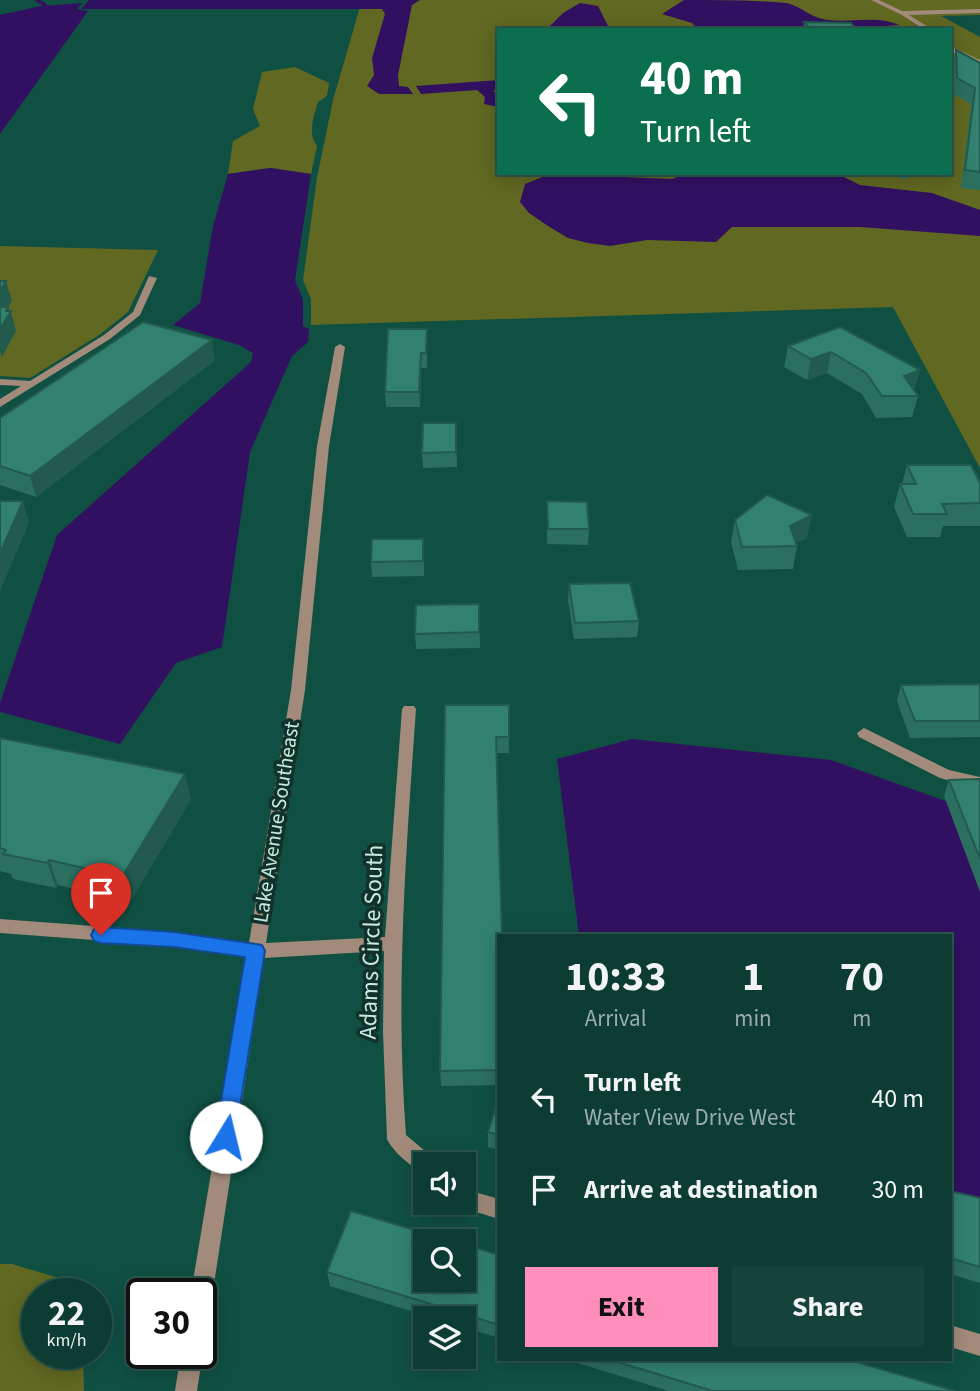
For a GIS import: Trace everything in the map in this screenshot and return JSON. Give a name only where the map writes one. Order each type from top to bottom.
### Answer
[{"type":"street","points":[[874,0],[928,28]]},
{"type":"street","points":[[901,13],[980,11]]},
{"type":"street","points":[[952,49],[980,63]]},
{"type":"street","points":[[0,404],[107,337],[136,313],[152,278]]},
{"type":"street","name":"Lake Avenue Southeast","points":[[204,1278],[298,690],[323,446],[340,346]]},
{"type":"street","points":[[0,382],[32,384]]},
{"type":"street","name":"Adams Circle South","points":[[409,709],[393,944],[393,1094],[397,1139],[413,1153]]},
{"type":"street","points":[[864,733],[945,774],[980,783]]},
{"type":"street","points":[[0,926],[174,939],[256,951],[393,944]]},
{"type":"street","points":[[476,1202],[497,1208]]},
{"type":"street","points":[[952,1337],[980,1345]]},
{"type":"street","points":[[187,1391],[190,1369]]},
{"type":"green space","points":[[362,0],[980,0],[980,15],[941,16],[980,37],[980,468],[893,307],[311,325],[311,299],[303,280],[317,178],[333,100]]},
{"type":"green space","points":[[295,67],[329,83],[327,96],[318,102],[313,119],[312,136],[317,146],[311,174],[270,168],[228,174],[233,141],[260,126],[253,109],[262,72]]},
{"type":"green space","points":[[0,246],[158,250],[128,312],[99,335],[30,378],[0,376]]},
{"type":"green space","points":[[0,1264],[12,1264],[59,1278],[21,1278],[21,1369],[83,1369],[84,1391],[0,1391]]},
{"type":"shaded area","points":[[89,0],[420,0],[412,5],[398,75],[399,86],[408,87],[413,94],[379,94],[367,86],[374,75],[372,58],[385,14],[382,9],[81,9]]},
{"type":"shaded area","points":[[684,0],[748,1],[786,3],[822,19],[882,20],[899,25],[862,28],[696,28],[692,23],[662,14]]},
{"type":"shaded area","points":[[82,3],[77,9],[88,11],[0,134],[0,15],[41,6]]},
{"type":"shaded area","points":[[580,3],[598,6],[609,28],[548,28],[563,13]]},
{"type":"shaded area","points":[[497,80],[497,88],[493,91],[497,94],[497,107],[484,104],[485,97],[477,90],[421,94],[416,86]]},
{"type":"shaded area","points":[[271,168],[311,174],[295,280],[303,300],[303,326],[309,329],[308,342],[292,356],[250,452],[222,647],[176,663],[120,744],[0,712],[0,703],[57,535],[251,362],[253,353],[239,345],[173,325],[200,303],[213,226],[228,174]]},
{"type":"shaded area","points":[[548,175],[672,179],[683,175],[840,175],[860,185],[932,193],[980,210],[980,236],[860,227],[732,227],[716,242],[647,240],[610,246],[568,238],[529,213],[520,202],[525,184]]},
{"type":"shaded area","points":[[632,739],[831,760],[951,803],[980,887],[980,1223],[952,1216],[952,934],[579,934],[557,759]]},
{"type":"building","points":[[804,22],[851,23],[855,28],[809,28]]},
{"type":"building","points":[[956,50],[980,63],[980,172],[965,170],[975,88],[957,78]]},
{"type":"building","points":[[0,307],[8,307],[6,311],[11,311],[0,329]]},
{"type":"building","points":[[143,322],[212,340],[30,476],[0,466],[0,418]]},
{"type":"building","points":[[840,327],[920,370],[904,376],[918,396],[882,396],[866,373],[831,352],[811,359],[788,346]]},
{"type":"building","points":[[388,329],[427,329],[426,353],[421,353],[419,392],[385,392]]},
{"type":"building","points":[[423,423],[456,423],[456,452],[422,453]]},
{"type":"building","points":[[907,465],[971,465],[980,483],[980,503],[942,504],[947,514],[913,514],[900,484],[916,484]]},
{"type":"building","points":[[767,495],[812,515],[790,526],[797,546],[742,547],[735,520]]},
{"type":"building","points":[[0,501],[23,501],[0,553]]},
{"type":"building","points":[[547,501],[587,502],[589,529],[548,529]]},
{"type":"building","points":[[372,539],[423,539],[423,561],[371,562]]},
{"type":"building","points":[[630,583],[639,621],[575,623],[569,584]]},
{"type":"building","points":[[479,604],[479,632],[415,634],[416,605]]},
{"type":"building","points":[[980,684],[980,721],[915,721],[901,685]]},
{"type":"building","points":[[445,705],[509,705],[509,737],[496,737],[502,934],[497,934],[497,1070],[440,1071]]},
{"type":"building","points":[[0,738],[185,774],[122,877],[49,860],[47,863],[3,854],[6,850],[0,848]]},
{"type":"building","points":[[980,779],[980,859],[949,780]]},
{"type":"building","points":[[497,1104],[497,1134],[488,1132]]},
{"type":"building","points":[[952,1191],[980,1198],[980,1267],[952,1259]]},
{"type":"building","points":[[351,1211],[413,1229],[413,1292],[476,1292],[476,1248],[497,1254],[497,1324],[476,1318],[476,1306],[437,1306],[327,1272]]},
{"type":"building","points":[[614,1361],[853,1361],[955,1391],[713,1391]]},
{"type":"waterway","points":[[37,0],[45,5]]},
{"type":"route","points":[[101,935],[174,939],[256,951],[226,1137]]}]
